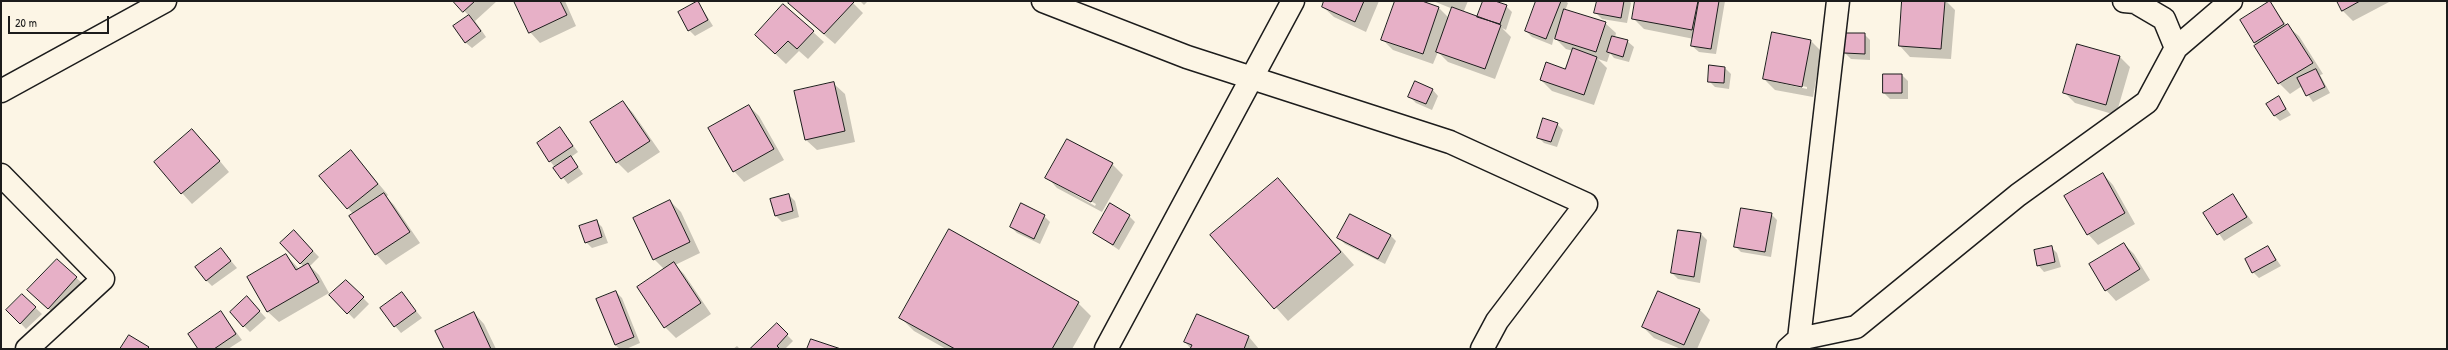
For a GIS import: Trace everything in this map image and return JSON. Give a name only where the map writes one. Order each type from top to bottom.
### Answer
[{"type":"street","points":[[1,91],[165,1]]},
{"type":"street","points":[[1043,1],[1187,57],[1450,142],[1586,204],[1497,321],[1482,349]]},
{"type":"street","points":[[1106,349],[1293,1]]},
{"type":"street","points":[[1838,1],[1794,344],[1856,327],[2018,194],[2147,102],[2176,48],[2231,1]]},
{"type":"street","points":[[2124,1],[2135,2],[2164,19],[2176,48]]},
{"type":"street","points":[[1,175],[103,279],[27,349]]},
{"type":"building","points":[[453,1],[475,1],[463,12]]},
{"type":"building","points":[[514,1],[560,1],[567,15],[529,33]]},
{"type":"building","points":[[698,1],[708,20],[688,31],[678,12]]},
{"type":"building","points":[[790,1],[854,2],[824,34],[788,3]]},
{"type":"building","points":[[1324,1],[1364,1],[1355,22],[1322,7]]},
{"type":"building","points":[[1395,1],[1422,1],[1439,7],[1423,54],[1381,40]]},
{"type":"building","points":[[1483,1],[1495,1],[1507,5],[1500,24],[1477,17]]},
{"type":"building","points":[[1536,1],[1561,1],[1546,39],[1525,31]]},
{"type":"building","points":[[1597,1],[1624,1],[1621,18],[1594,13]]},
{"type":"building","points":[[1635,1],[1698,1],[1692,30],[1632,19]]},
{"type":"building","points":[[1699,1],[1719,1],[1711,49],[1691,46]]},
{"type":"building","points":[[1902,1],[1945,1],[1941,49],[1899,46]]},
{"type":"building","points":[[2270,1],[2284,24],[2254,43],[2240,20]]},
{"type":"building","points":[[2337,1],[2360,1],[2342,11]]},
{"type":"building","points":[[783,4],[814,31],[797,49],[788,41],[775,54],[755,35]]},
{"type":"building","points":[[1452,7],[1501,25],[1485,69],[1436,52]]},
{"type":"building","points":[[1564,9],[1606,22],[1596,52],[1555,39]]},
{"type":"building","points":[[469,15],[481,31],[465,43],[453,26]]},
{"type":"building","points":[[2288,24],[2313,63],[2278,84],[2254,46]]},
{"type":"building","points":[[1772,32],[1811,40],[1802,87],[1763,79]]},
{"type":"building","points":[[1844,33],[1865,33],[1865,54],[1844,53]]},
{"type":"building","points":[[1612,36],[1628,40],[1623,57],[1607,52]]},
{"type":"building","points":[[2077,44],[2120,56],[2106,105],[2063,93]]},
{"type":"building","points":[[1573,48],[1597,57],[1584,95],[1540,80],[1546,62],[1565,69]]},
{"type":"building","points":[[1709,65],[1725,67],[1724,83],[1708,82]]},
{"type":"building","points":[[2316,69],[2325,87],[2306,96],[2297,78]]},
{"type":"building","points":[[1883,74],[1902,74],[1902,93],[1883,93]]},
{"type":"building","points":[[1415,81],[1433,89],[1426,104],[1408,97]]},
{"type":"building","points":[[834,82],[845,131],[805,140],[794,91]]},
{"type":"building","points":[[2279,96],[2286,109],[2274,116],[2266,104]]},
{"type":"building","points":[[623,101],[650,141],[616,163],[590,122]]},
{"type":"building","points":[[749,105],[774,149],[733,172],[708,128]]},
{"type":"building","points":[[1543,118],[1558,123],[1551,142],[1537,138]]},
{"type":"building","points":[[560,127],[573,146],[549,162],[537,143]]},
{"type":"building","points":[[192,129],[220,161],[181,194],[154,162]]},
{"type":"building","points":[[1067,139],[1113,163],[1091,202],[1045,178]]},
{"type":"building","points":[[351,150],[378,184],[347,209],[319,176]]},
{"type":"building","points":[[571,156],[578,167],[561,179],[553,168]]},
{"type":"building","points":[[2103,173],[2125,213],[2087,235],[2064,196]]},
{"type":"building","points":[[1278,178],[1341,252],[1274,309],[1210,235]]},
{"type":"building","points":[[384,193],[410,232],[375,255],[349,216]]},
{"type":"building","points":[[789,194],[793,211],[775,216],[770,199]]},
{"type":"building","points":[[2233,194],[2247,217],[2217,235],[2203,213]]},
{"type":"building","points":[[670,200],[690,242],[653,260],[633,218]]},
{"type":"building","points":[[1021,203],[1045,215],[1034,239],[1010,227]]},
{"type":"building","points":[[1110,203],[1130,215],[1113,245],[1093,233]]},
{"type":"building","points":[[1741,208],[1772,213],[1765,252],[1734,247]]},
{"type":"building","points":[[1350,214],[1391,235],[1378,259],[1337,238]]},
{"type":"building","points":[[597,220],[602,237],[585,243],[579,226]]},
{"type":"building","points":[[949,229],[1079,302],[1052,349],[955,349],[899,318]]},
{"type":"building","points":[[294,230],[313,251],[300,264],[280,243]]},
{"type":"building","points":[[1678,230],[1701,233],[1694,277],[1671,273]]},
{"type":"building","points":[[2124,243],[2140,269],[2105,291],[2089,264]]},
{"type":"building","points":[[2052,246],[2055,262],[2037,266],[2034,250]]},
{"type":"building","points":[[2268,246],[2276,260],[2252,273],[2245,259]]},
{"type":"building","points":[[221,248],[231,261],[206,281],[195,267]]},
{"type":"building","points":[[286,254],[296,270],[308,263],[319,282],[267,312],[247,277]]},
{"type":"building","points":[[57,259],[77,277],[48,309],[27,290]]},
{"type":"building","points":[[674,262],[701,303],[664,328],[637,287]]},
{"type":"building","points":[[346,280],[364,297],[347,314],[329,295]]},
{"type":"building","points":[[616,291],[634,337],[615,345],[596,299]]},
{"type":"building","points":[[1658,291],[1700,309],[1684,345],[1642,327]]},
{"type":"building","points":[[402,292],[416,311],[394,327],[380,308]]},
{"type":"building","points":[[22,294],[36,307],[20,324],[6,310]]},
{"type":"building","points":[[247,296],[260,311],[243,327],[230,312]]},
{"type":"building","points":[[221,311],[236,334],[214,349],[198,349],[188,334]]},
{"type":"building","points":[[474,312],[491,349],[444,349],[435,331]]},
{"type":"building","points":[[1197,314],[1249,336],[1244,349],[1190,349],[1192,345],[1184,342]]},
{"type":"building","points":[[777,323],[788,334],[777,346],[780,349],[750,349]]},
{"type":"building","points":[[129,335],[149,347],[147,349],[120,349]]},
{"type":"building","points":[[811,339],[841,349],[807,349]]}]
